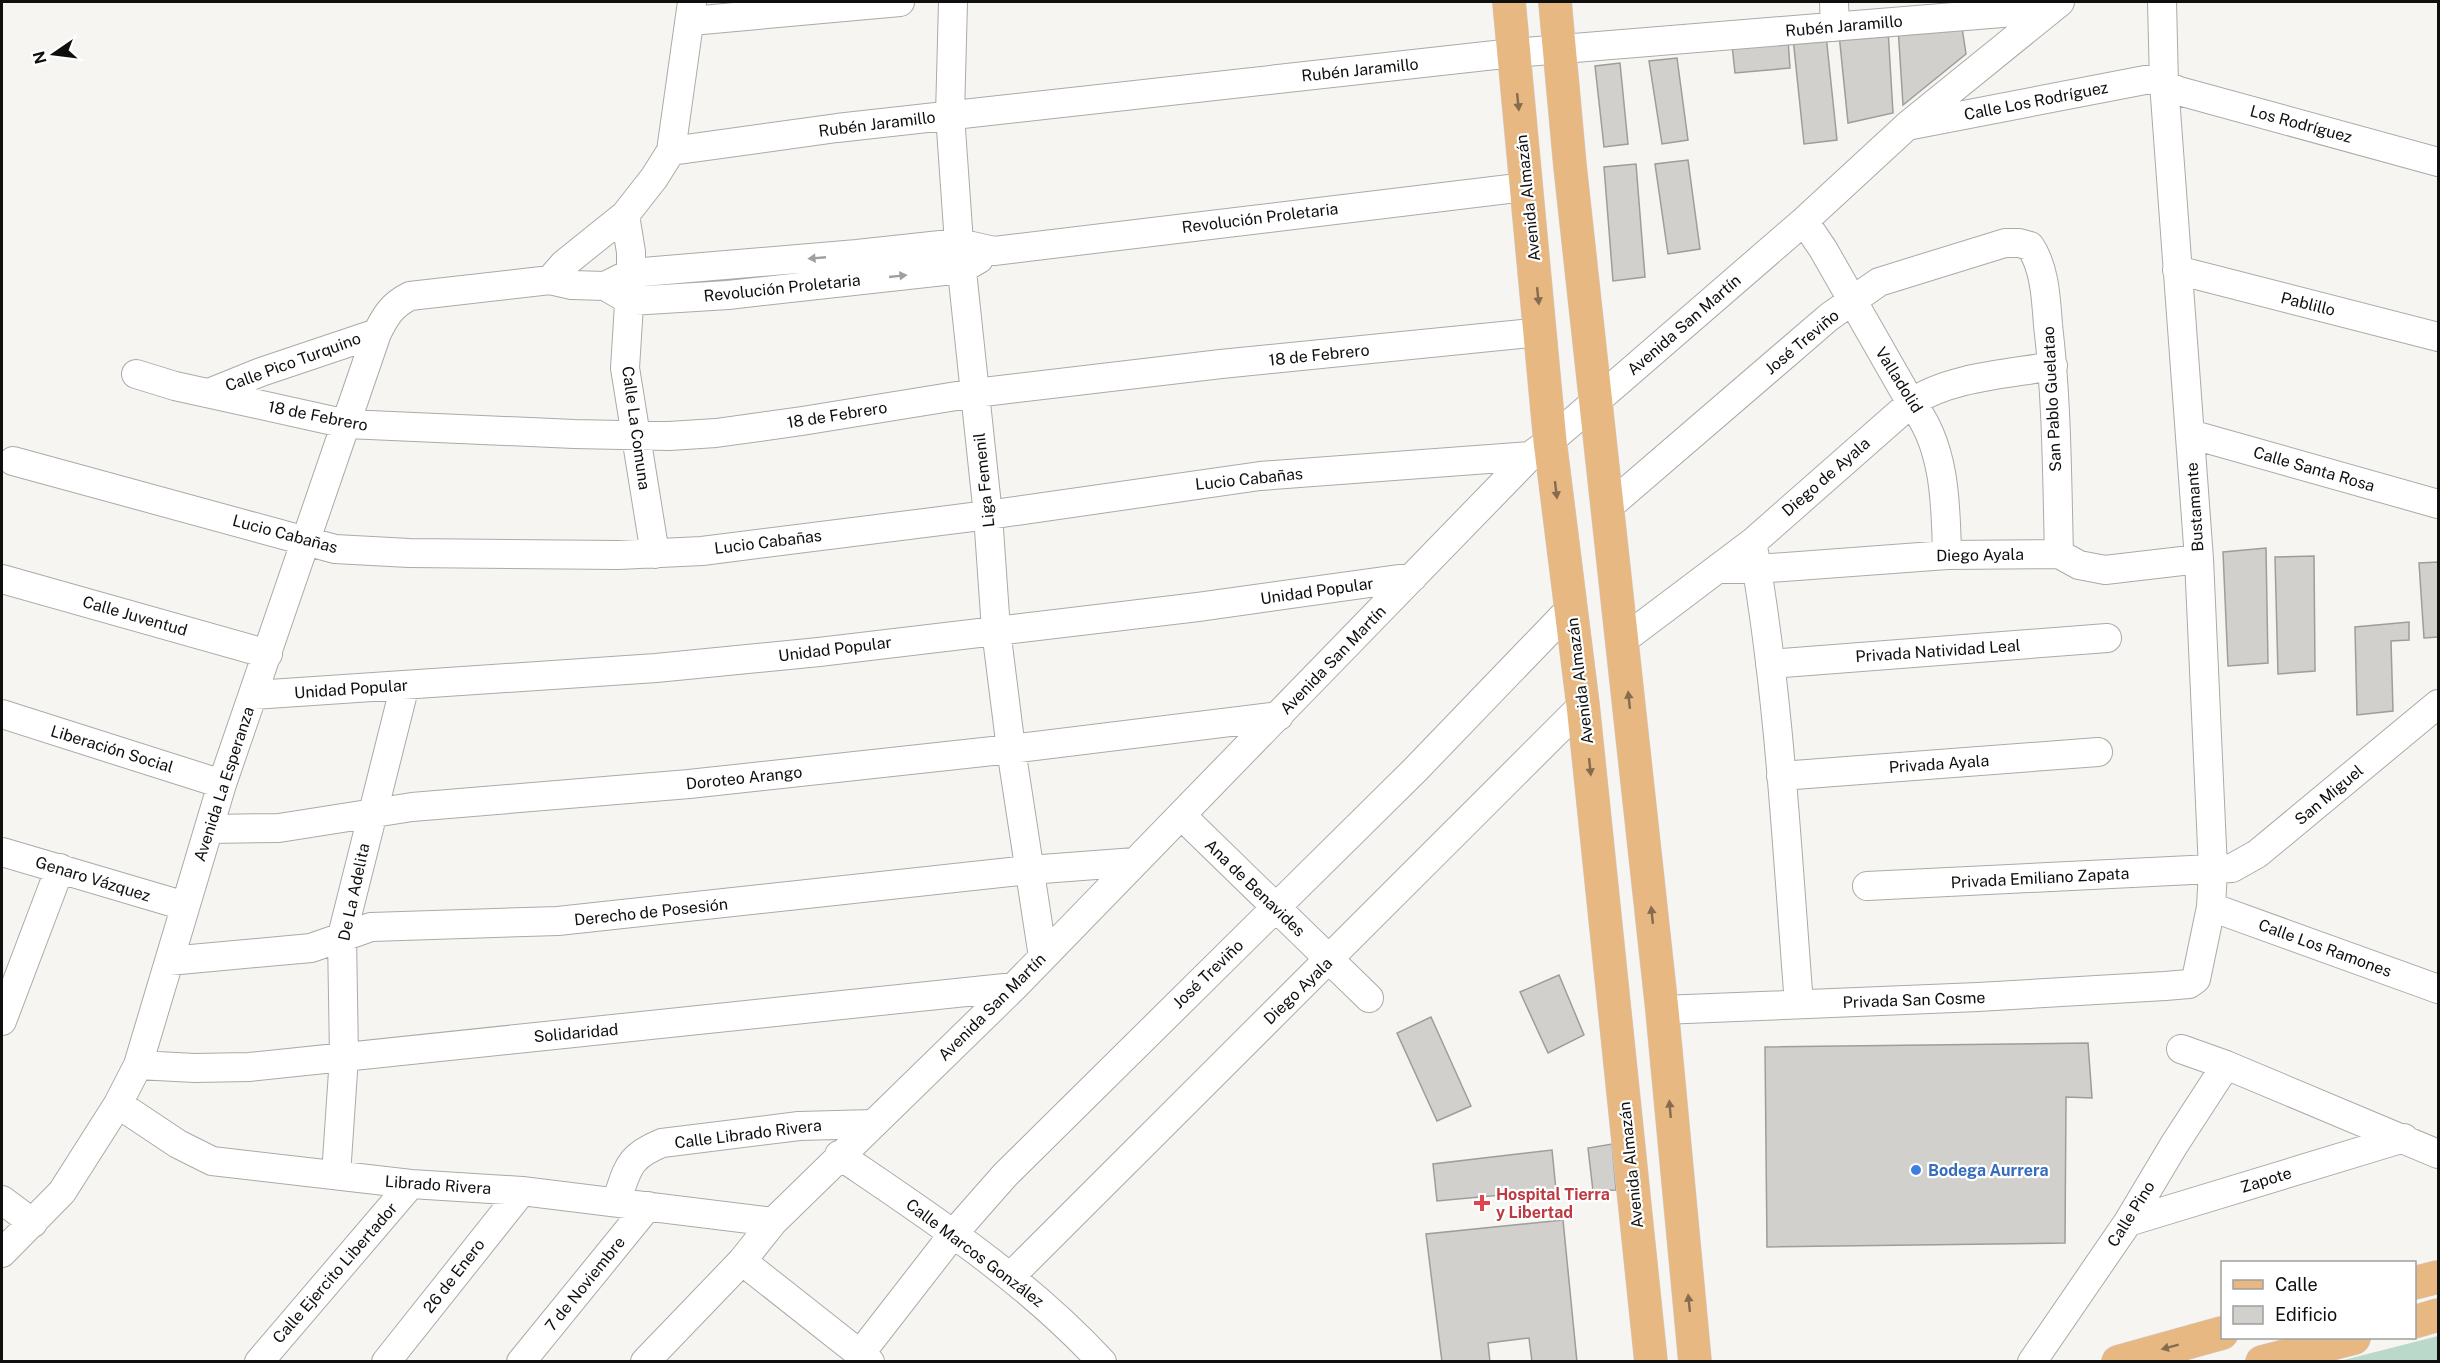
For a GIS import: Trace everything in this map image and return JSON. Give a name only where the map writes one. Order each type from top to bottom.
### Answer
[{"type":"main road","name":"Avenida Almazán","points":[[1509,2],[1541,332],[1540,449],[1571,608],[1583,705],[1651,1362]]},
{"type":"main road","points":[[1555,2],[1570,166],[1662,1010],[1695,1362]]},
{"type":"main road","points":[[2416,1283],[2439,1277]]},
{"type":"main road","points":[[2416,1322],[2439,1315]]},
{"type":"main road","points":[[2118,1362],[2221,1334]]},
{"type":"main road","points":[[2262,1362],[2350,1339]]},
{"type":"street","points":[[631,287],[572,285],[550,280],[564,264],[625,215],[658,172],[670,151],[692,11],[900,2]]},
{"type":"street","name":"Liga Femenil","points":[[953,2],[950,115],[961,256],[988,514],[996,630],[1011,749],[1043,957]]},
{"type":"street","name":"Bustamante","points":[[2162,2],[2164,83],[2199,559],[2213,869],[2211,907],[2196,980],[2189,984],[2165,987]]},
{"type":"street","name":"Rubén Jaramillo","points":[[670,151],[837,128],[1560,49],[1834,14],[2056,5]]},
{"type":"street","name":"Avenida San Martín","points":[[645,1362],[742,1261],[773,1222],[839,1155],[1014,987],[1540,449],[1804,221],[1907,126],[2056,5]]},
{"type":"street","name":"Calle Los Rodríguez","points":[[1907,126],[2145,80],[2164,83]]},
{"type":"street","name":"Los Rodríguez","points":[[2164,83],[2179,91],[2439,162]]},
{"type":"street","name":"Revolución Proletaria","points":[[631,287],[728,294],[994,251],[1526,187]]},
{"type":"street","name":"Calle La Comuna","points":[[625,215],[631,252],[626,368],[655,554]]},
{"type":"street","name":"Valladolid","points":[[1804,221],[1823,249],[1911,403],[1925,422],[1941,477],[1946,511],[1947,555]]},
{"type":"street","name":"José Treviño","points":[[1608,507],[1731,403],[1796,344],[1879,282],[2005,243],[2030,246]]},
{"type":"street","name":"San Pablo Guelatao","points":[[2030,246],[2039,265],[2046,297],[2053,366],[2059,554]]},
{"type":"street","name":"Pablillo","points":[[2177,270],[2439,337]]},
{"type":"street","name":"Avenida La Esperanza","points":[[2,1253],[62,1192],[118,1104],[138,1065],[222,784],[377,333],[387,312],[410,296],[550,280]]},
{"type":"street","name":"18 de Febrero","points":[[136,374],[175,386],[346,424],[636,436],[716,433],[975,393],[1221,364],[1541,332]]},
{"type":"street","name":"Calle Pico Turquino","points":[[209,393],[261,372],[377,333]]},
{"type":"street","name":"Diego de Ayala","points":[[1755,555],[1911,403],[1923,395],[1948,386],[2053,366]]},
{"type":"street","name":"Calle Santa Rosa","points":[[2190,434],[2439,504]]},
{"type":"street","name":"Lucio Cabañas","points":[[13,461],[335,549],[655,554],[702,551],[1260,477],[1540,449]]},
{"type":"street","name":"Diego Ayala","points":[[1623,640],[1718,569],[1755,555],[2059,554],[2079,565],[2105,570],[2199,559]]},
{"type":"street","points":[[1755,555],[1770,664],[1781,776],[1798,1004]]},
{"type":"street","name":"Unidad Popular","points":[[254,695],[656,668],[819,652],[1198,607],[1413,577]]},
{"type":"street","name":"Calle Juventud","points":[[2,579],[268,654]]},
{"type":"street","name":"José Treviño","points":[[865,1358],[954,1233],[1005,1175],[1416,769],[1571,608]]},
{"type":"street","name":"Privada Natividad Leal","points":[[1770,664],[2107,638]]},
{"type":"street","name":"De La Adelita","points":[[336,1175],[344,1057],[342,936],[405,685]]},
{"type":"street","name":"Diego Ayala","points":[[1011,1275],[1583,705]]},
{"type":"street","name":"San Miguel","points":[[2213,869],[2232,868],[2257,854],[2438,708]]},
{"type":"street","name":"Liberación Social","points":[[2,714],[222,784]]},
{"type":"street","name":"Doroteo Arango","points":[[209,829],[279,828],[372,813],[465,802],[689,784],[1011,749],[1279,716]]},
{"type":"street","name":"Privada Ayala","points":[[1781,776],[2098,752]]},
{"type":"street","name":"Ana de Benavides","points":[[1181,815],[1370,998]]},
{"type":"street","name":"Genaro Vázquez","points":[[2,852],[185,906]]},
{"type":"street","name":"Derecho de Posesión","points":[[169,961],[311,948],[371,927],[558,921],[1029,870],[1135,862]]},
{"type":"street","points":[[2,1018],[60,868]]},
{"type":"street","name":"Privada Emiliano Zapata","points":[[1867,886],[2213,869]]},
{"type":"street","name":"Calle Los Ramones","points":[[2211,907],[2439,989]]},
{"type":"street","name":"Solidaridad","points":[[138,1065],[195,1068],[249,1067],[1014,987]]},
{"type":"street","name":"Privada San Cosme","points":[[1662,1010],[1978,998],[2165,987]]},
{"type":"street","points":[[2181,1050],[2226,1065],[2439,1154]]},
{"type":"street","name":"Calle Pino","points":[[2032,1362],[2128,1221],[2226,1065]]},
{"type":"street","name":"Librado Rivera","points":[[118,1104],[178,1144],[212,1161],[411,1184],[522,1191],[773,1222]]},
{"type":"street","name":"Calle Librado Rivera","points":[[616,1202],[630,1165],[643,1151],[662,1143],[799,1126],[873,1124]]},
{"type":"street","name":"Zapote","points":[[2128,1221],[2404,1138]]},
{"type":"street","name":"Calle Marcos González","points":[[839,1155],[954,1233],[1011,1275],[1048,1307],[1102,1362]]},
{"type":"street","name":"Calle Ejercito Libertador","points":[[259,1362],[411,1184]]},
{"type":"street","name":"26 de Enero","points":[[386,1362],[522,1191]]},
{"type":"street","points":[[2,1200],[33,1223]]},
{"type":"street","name":"7 de Noviembre","points":[[521,1362],[648,1206]]},
{"type":"street","points":[[742,1261],[865,1358]]},
{"type":"green space","points":[[2438,1336],[2438,1361],[2340,1361]]},
{"type":"building","points":[[1961,21],[1966,54],[1903,105],[1898,27]]},
{"type":"building","points":[[1888,29],[1893,113],[1848,123],[1839,34]]},
{"type":"building","points":[[1826,35],[1837,140],[1804,144],[1793,38]]},
{"type":"building","points":[[1788,39],[1790,68],[1735,73],[1732,45]]},
{"type":"building","points":[[1677,58],[1688,140],[1662,144],[1649,61]]},
{"type":"building","points":[[1620,63],[1628,144],[1604,147],[1595,66]]},
{"type":"building","points":[[1688,160],[1700,249],[1668,254],[1655,164]]},
{"type":"building","points":[[1636,164],[1645,277],[1613,281],[1604,167]]},
{"type":"building","points":[[2266,548],[2268,663],[2228,666],[2223,552]]},
{"type":"building","points":[[2314,556],[2315,671],[2278,674],[2275,557]]},
{"type":"building","points":[[2438,562],[2438,637],[2424,638],[2419,563]]},
{"type":"building","points":[[2409,622],[2409,640],[2391,641],[2393,711],[2357,715],[2355,627]]},
{"type":"building","points":[[1559,975],[1584,1035],[1548,1053],[1520,992]]},
{"type":"building","points":[[1431,1017],[1471,1106],[1437,1121],[1397,1033]]},
{"type":"building","name":"Bodega Aurrera","points":[[2088,1043],[2092,1098],[2066,1097],[2065,1243],[1767,1247],[1765,1047]]},
{"type":"building","points":[[1612,1144],[1616,1190],[1593,1191],[1588,1148]]},
{"type":"building","points":[[1552,1150],[1556,1190],[1437,1201],[1433,1164]]},
{"type":"building","points":[[1563,1220],[1577,1362],[1532,1362],[1529,1338],[1488,1343],[1490,1362],[1442,1362],[1426,1234]]},
{"type":"place","name":"Bodega Aurrera","points":[[1916,1170]]},
{"type":"place","name":"Hospital Tierra y Libertad","points":[[1482,1203]]}]
